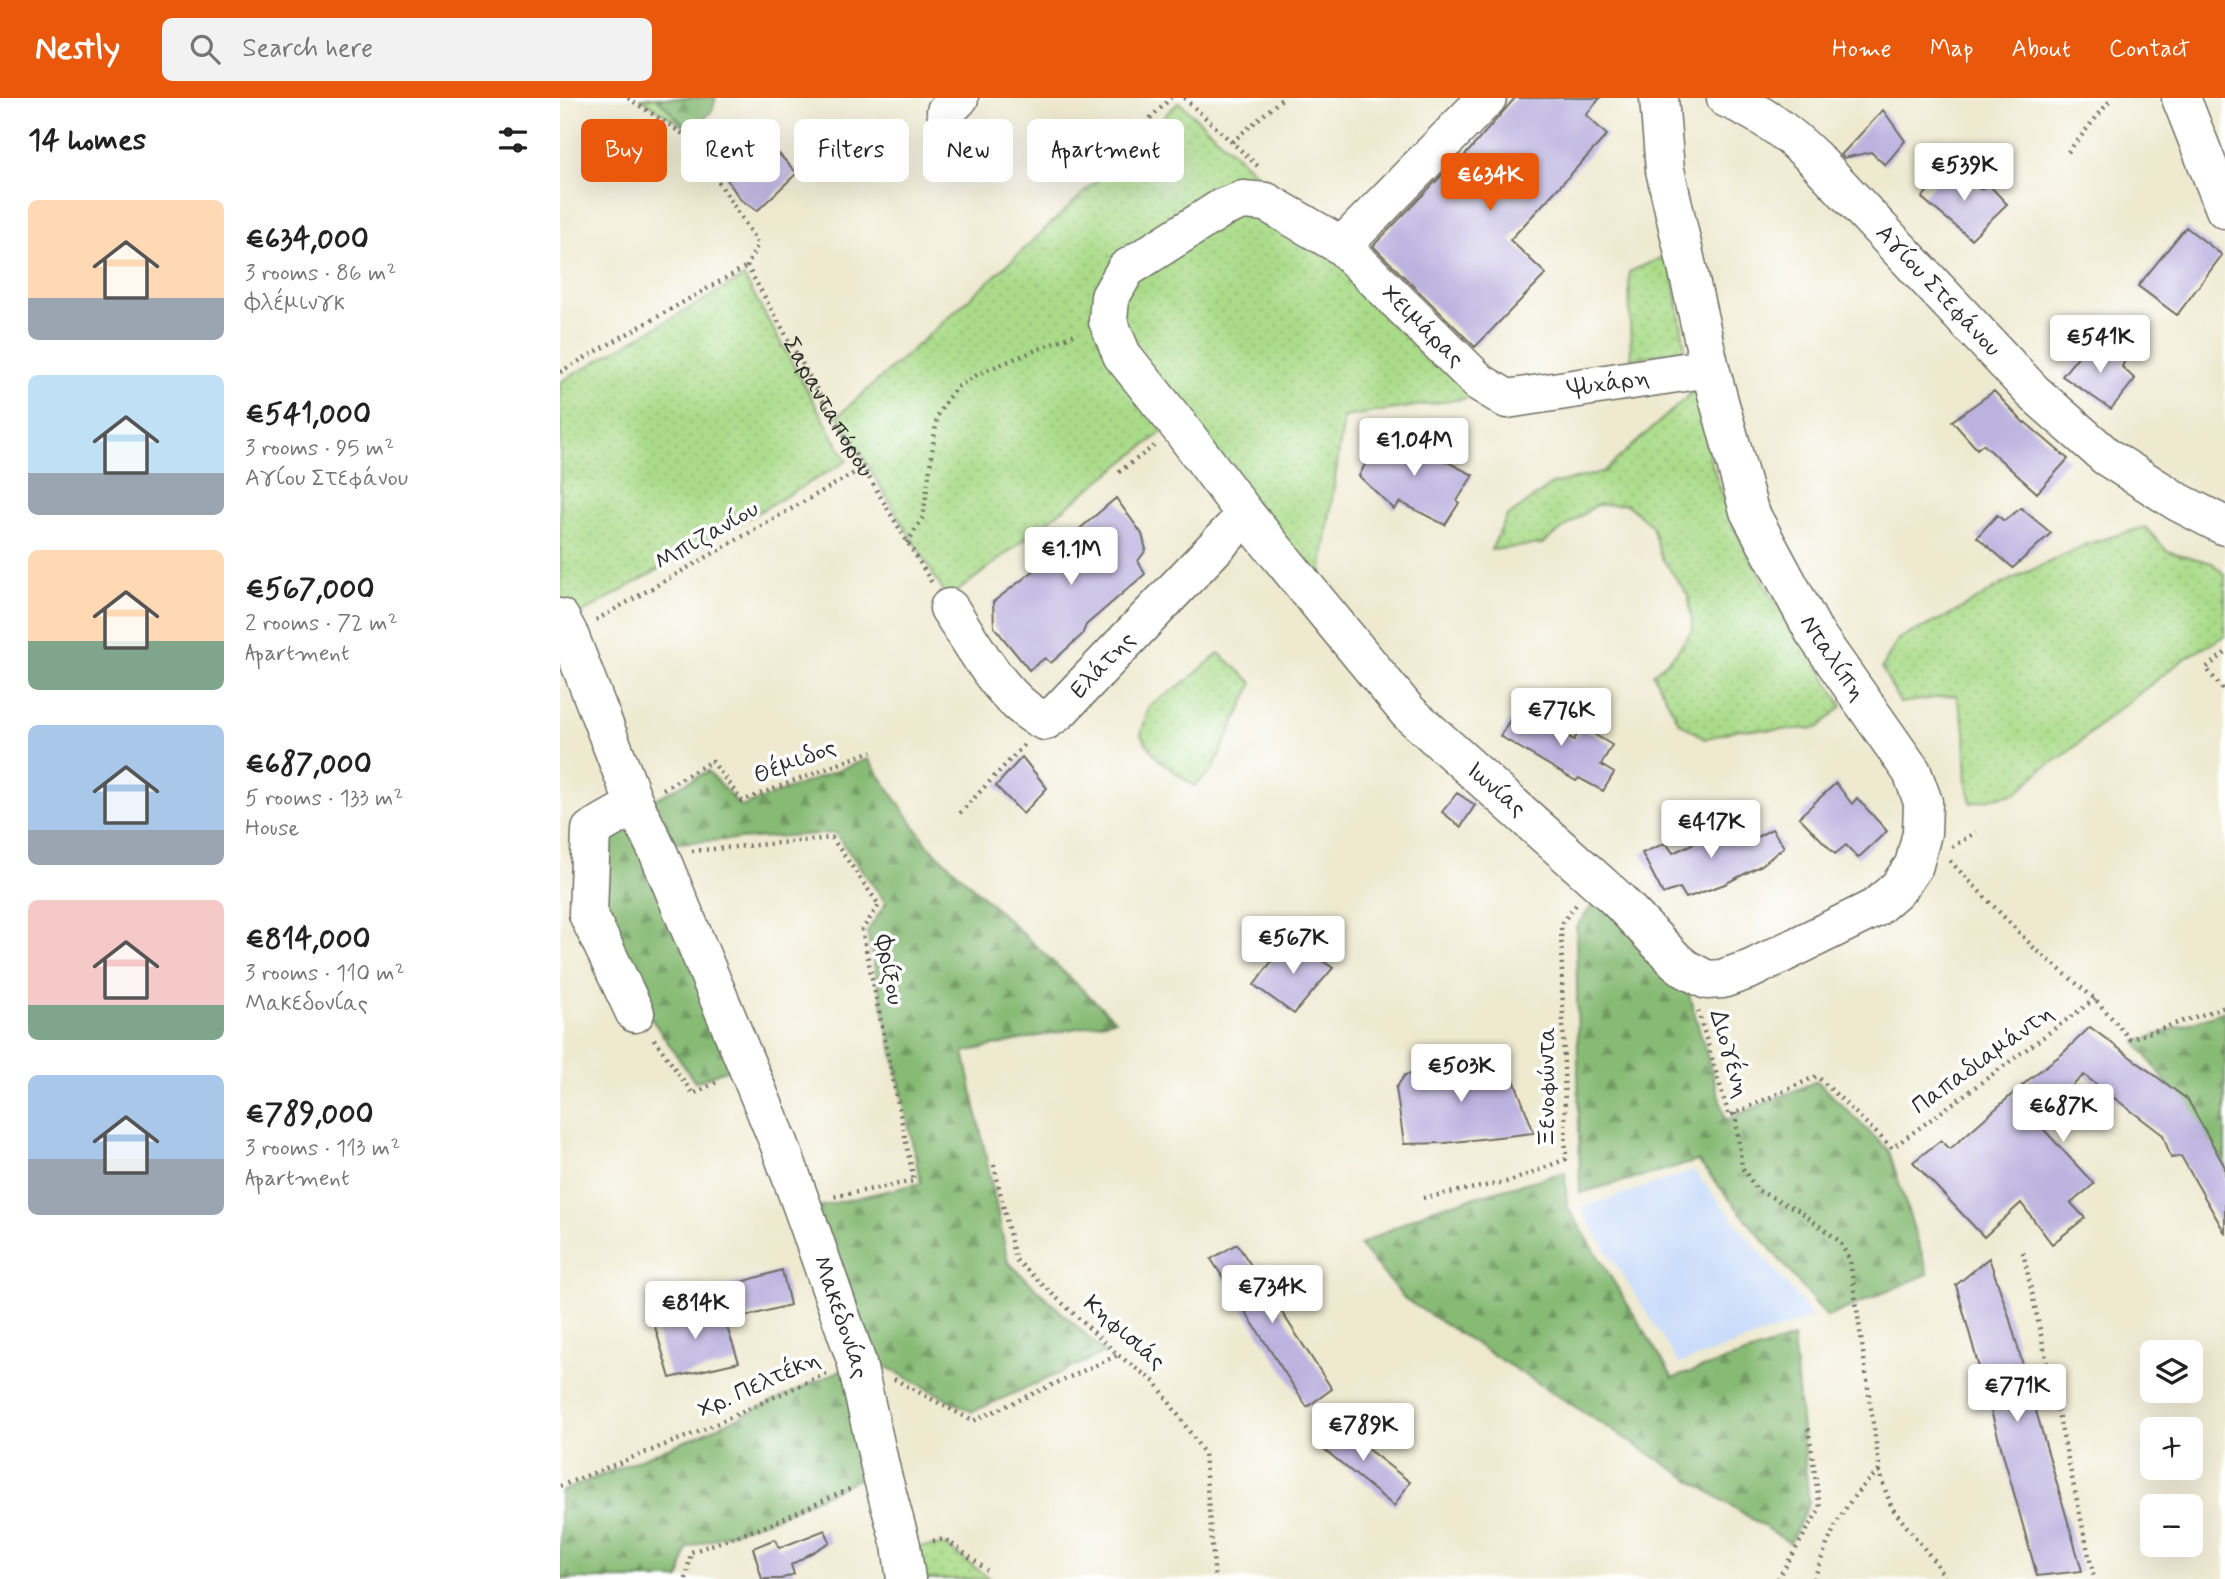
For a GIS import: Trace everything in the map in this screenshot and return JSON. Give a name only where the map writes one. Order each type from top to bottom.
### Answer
[{"type":"street","points":[[1342,246],[1487,98]]},
{"type":"street","name":"Νταλίπη","points":[[1659,98],[1665,170],[1710,368],[1749,512],[1814,632],[1912,772],[1923,803],[1932,843]]},
{"type":"street","name":"Αγίου Στεφάνου","points":[[1726,98],[1748,107],[1783,129],[1814,158],[2033,392],[2107,457],[2178,502],[2225,526]]},
{"type":"street","points":[[2181,98],[2225,209]]},
{"type":"street","name":"Χειμάρας","points":[[1115,338],[1110,297],[1126,269],[1232,203],[1243,200],[1266,202],[1342,246],[1459,364],[1479,382],[1507,399]]},
{"type":"street","name":"Ιωνίας","points":[[1115,338],[1246,515],[1408,712],[1597,880],[1686,969],[1707,980],[1737,974],[1875,908],[1898,888],[1932,843]]},
{"type":"street","name":"Ψυχάρη","points":[[1507,399],[1710,368]]},
{"type":"street","name":"Ελάτης","points":[[1045,721],[1058,712],[1246,515]]},
{"type":"street","points":[[949,608],[993,673],[1027,711],[1045,721]]},
{"type":"street","name":"Μακεδονίας","points":[[565,626],[635,805],[659,854],[779,1143],[856,1360],[903,1562]]},
{"type":"street","points":[[635,805],[591,830],[588,914],[635,1013]]},
{"type":"path","points":[[560,372],[747,267],[758,244],[692,140],[628,98]]},
{"type":"path","points":[[1149,119],[1171,98]]},
{"type":"path","points":[[1184,98],[1232,142],[1283,98]]},
{"type":"path","points":[[2068,152],[2112,98]]},
{"type":"path","name":"Σαρανταπόρου","points":[[747,267],[863,468],[949,608]]},
{"type":"path","points":[[907,542],[923,517],[937,416],[957,387],[980,373],[1115,338]]},
{"type":"path","points":[[1119,472],[1180,426]]},
{"type":"path","name":"Μπιζανίου","points":[[565,626],[863,468]]},
{"type":"path","points":[[2225,653],[2206,668],[2225,692]]},
{"type":"path","points":[[960,813],[1045,721]]},
{"type":"path","name":"Θέμιδος","points":[[635,805],[712,761],[742,801],[872,751]]},
{"type":"path","points":[[1976,831],[1932,843],[2033,947],[2095,999],[2130,1040],[2225,1007]]},
{"type":"path","name":"Φρίξου","points":[[659,854],[832,838],[879,905],[862,930],[914,1181],[800,1203]]},
{"type":"path","name":"Ξενοφώντα","points":[[1423,1198],[1511,1181],[1566,1159],[1561,925],[1597,880]]},
{"type":"path","name":"Διογένη","points":[[1686,969],[1729,1116],[1817,1076],[1892,1148]]},
{"type":"path","name":"Παπαδιαμάντη","points":[[1892,1148],[2095,999]]},
{"type":"path","points":[[635,1013],[693,1094],[747,1066]]},
{"type":"path","points":[[1735,1113],[1742,1167],[1757,1191],[1800,1211],[1839,1241],[1850,1260],[1880,1471],[1892,1508],[1935,1562],[1945,1579]]},
{"type":"path","name":"Κηφισιάς","points":[[995,1165],[1015,1259],[1118,1355],[1156,1383],[1204,1453],[1215,1579]]},
{"type":"path","points":[[2023,1252],[2094,1579]]},
{"type":"path","name":"Χρ. Πελτέκη","points":[[560,1486],[698,1432],[856,1360],[973,1421],[1118,1355]]},
{"type":"path","points":[[1777,1579],[1820,1508],[1808,1427]]},
{"type":"path","points":[[1814,1579],[1827,1540],[1851,1497],[1880,1471]]},
{"type":"path","points":[[686,1579],[691,1552],[769,1525],[882,1475]]},
{"type":"path","points":[[903,1562],[945,1539],[987,1570]]},
{"type":"shaded area","points":[[1694,1171],[1813,1317],[1679,1364],[1580,1208]]},
{"type":"green space","points":[[641,98],[657,98],[681,122],[681,125]]},
{"type":"green space","points":[[657,98],[716,98],[712,111],[704,119],[681,119],[681,122]]},
{"type":"green space","points":[[1179,102],[1330,242],[1487,395],[1344,417],[1320,581],[1183,416],[948,599],[838,416],[1018,255],[1095,182],[1184,182],[1184,119],[1161,119]]},
{"type":"green space","points":[[1670,254],[1685,349],[1631,359],[1629,272]]},
{"type":"green space","points":[[744,277],[847,461],[572,619],[560,596],[560,382]]},
{"type":"green space","points":[[1696,389],[1708,410],[1710,459],[1734,528],[1773,599],[1799,633],[1842,706],[1818,728],[1739,729],[1705,739],[1679,722],[1653,674],[1675,654],[1693,629],[1688,595],[1661,557],[1652,526],[1626,504],[1596,505],[1542,544],[1491,550],[1506,518],[1552,484],[1603,472]]},
{"type":"green space","points":[[2145,527],[2167,551],[2212,563],[2225,575],[2225,636],[2184,659],[2106,719],[2069,752],[2041,770],[2017,793],[1971,803],[1967,784],[1965,729],[1956,695],[1900,703],[1882,668],[1898,639],[1952,614],[2008,581],[2087,544]]},
{"type":"green space","points":[[1219,653],[1253,683],[1212,771],[1194,786],[1157,758],[1141,735],[1149,706],[1189,679]]},
{"type":"green space","points":[[868,759],[927,844],[1115,1020],[964,1052],[1008,1262],[1105,1353],[972,1412],[860,1353],[809,1209],[921,1183],[867,932],[886,903],[835,833],[660,844],[642,806],[708,771],[741,807]]},
{"type":"green space","points":[[632,813],[741,1064],[695,1082],[644,1008],[596,914],[597,833]]},
{"type":"green space","points":[[1597,899],[1683,974],[1726,1120],[1817,1081],[1889,1151],[1928,1274],[1827,1317],[1698,1161],[1580,1193],[1576,927]]},
{"type":"green space","points":[[2225,1011],[2225,1175],[2199,1126],[2136,1042]]},
{"type":"green space","points":[[1565,1172],[1567,1206],[1673,1378],[1793,1338],[1809,1503],[1790,1543],[1405,1299],[1359,1245],[1432,1209]]},
{"type":"green space","points":[[852,1365],[876,1471],[774,1518],[687,1548],[680,1579],[560,1579],[560,1492],[702,1434]]},
{"type":"green space","points":[[945,1545],[990,1579],[915,1579],[911,1548]]},
{"type":"building","points":[[1515,98],[1600,98],[1586,115],[1607,135],[1510,240],[1546,274],[1475,347],[1373,246],[1445,172],[1447,176]]},
{"type":"building","points":[[1883,110],[1905,141],[1885,165],[1871,152],[1844,158],[1841,155]]},
{"type":"building","points":[[780,155],[794,170],[794,176],[757,211],[740,199],[729,182],[780,182]]},
{"type":"building","points":[[1954,173],[1980,189],[1989,185],[2007,204],[1971,239],[1922,198],[1934,183]]},
{"type":"building","points":[[2186,227],[2222,255],[2177,315],[2138,286]]},
{"type":"building","points":[[2088,344],[2100,352],[2104,348],[2125,360],[2122,367],[2135,379],[2111,409],[2062,376]]},
{"type":"building","points":[[1994,391],[2024,423],[2068,459],[2037,493],[1983,444],[1977,449],[1952,421]]},
{"type":"building","points":[[1388,432],[1473,475],[1445,525],[1400,502],[1394,509],[1359,476],[1379,437],[1385,440]]},
{"type":"building","points":[[1116,498],[1142,534],[1146,550],[1138,561],[1145,574],[1086,625],[1082,635],[1051,663],[1045,658],[1029,670],[994,627],[993,602],[1065,547],[1063,543]]},
{"type":"building","points":[[2021,508],[2051,533],[2013,568],[1977,537],[1997,515],[2004,521]]},
{"type":"building","points":[[1519,706],[1574,740],[1582,727],[1612,745],[1601,765],[1614,773],[1603,791],[1579,778],[1576,781],[1500,736]]},
{"type":"building","points":[[1022,757],[1047,788],[1023,814],[996,786]]},
{"type":"building","points":[[1836,783],[1852,804],[1857,798],[1887,831],[1858,858],[1846,845],[1835,854],[1799,817]]},
{"type":"building","points":[[1457,793],[1475,805],[1461,827],[1442,812]]},
{"type":"building","points":[[1742,820],[1751,840],[1772,829],[1784,847],[1762,865],[1725,884],[1686,898],[1680,888],[1663,894],[1642,853],[1666,843],[1673,853]]},
{"type":"building","points":[[1289,938],[1333,968],[1294,1014],[1254,985]]},
{"type":"building","points":[[2090,1027],[2188,1100],[2225,1167],[2225,1233],[2181,1156],[2171,1158],[2163,1135],[2084,1075],[2035,1120],[2094,1184],[2071,1203],[2085,1218],[2052,1244],[2021,1203],[1984,1237],[1913,1162],[1941,1140],[1950,1149]]},
{"type":"building","points":[[1497,1059],[1510,1069],[1534,1133],[1445,1143],[1404,1144],[1396,1088],[1405,1075]]},
{"type":"building","points":[[1237,1244],[1332,1389],[1307,1407],[1211,1259]]},
{"type":"building","points":[[1989,1258],[2008,1313],[2082,1571],[2037,1576],[1956,1285]]},
{"type":"building","points":[[782,1270],[790,1305],[736,1319],[725,1287]]},
{"type":"building","points":[[719,1304],[739,1362],[670,1378],[653,1320]]},
{"type":"building","points":[[1330,1420],[1410,1482],[1394,1506],[1314,1441]]},
{"type":"building","points":[[825,1530],[830,1542],[791,1565],[794,1574],[781,1579],[762,1579],[753,1548],[775,1539],[779,1548]]}]
